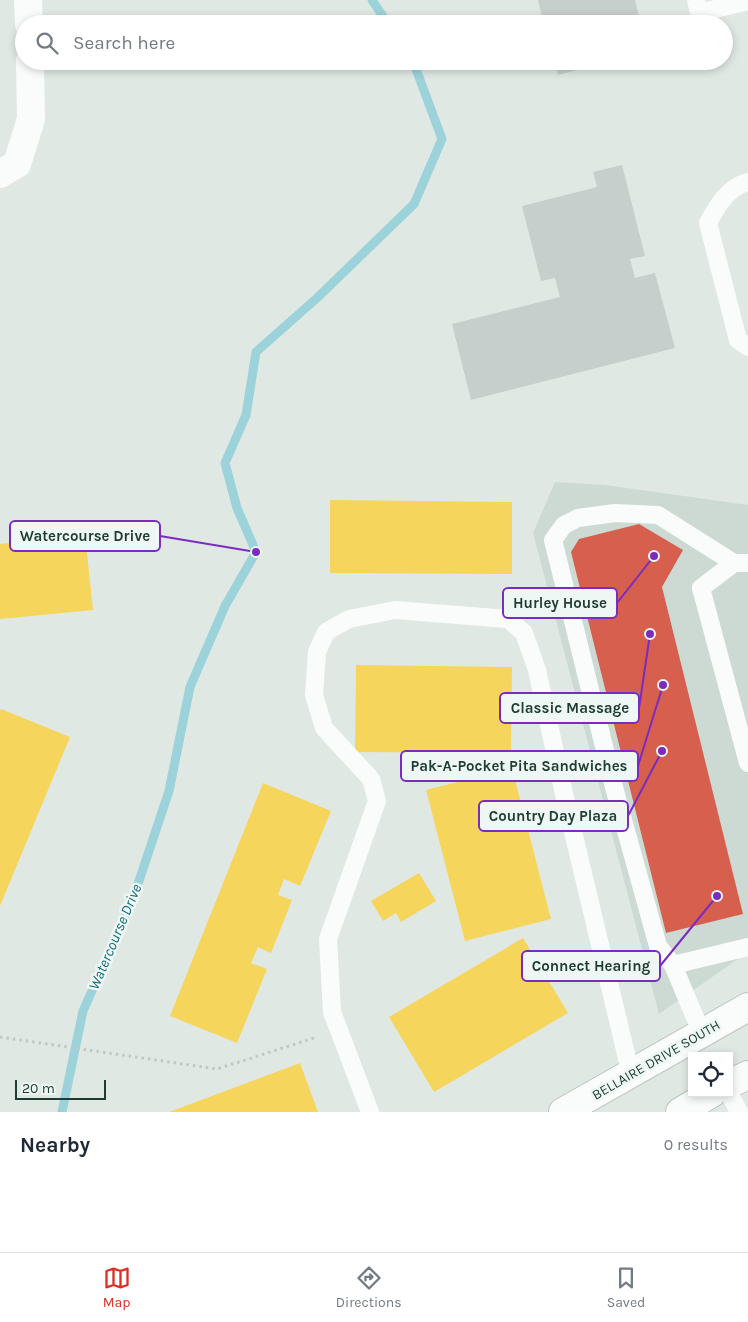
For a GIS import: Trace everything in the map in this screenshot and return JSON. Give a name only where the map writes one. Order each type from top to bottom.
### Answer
[{"type":"street","points":[[28,0],[29,15]]},
{"type":"street","points":[[0,174],[17,164],[31,119],[30,70]]},
{"type":"street","name":"BELLAIRE DRIVE SOUTH","points":[[563,1112],[748,1007]]},
{"type":"street","points":[[733,1082],[748,1075]]},
{"type":"street","points":[[680,1112],[705,1097]]},
{"type":"lane","points":[[696,0],[699,12],[748,1]]},
{"type":"lane","points":[[748,182],[740,184],[718,202],[708,223],[738,340],[748,347]]},
{"type":"lane","points":[[702,1034],[673,965],[658,946],[615,791],[553,540],[564,525],[578,518],[615,513],[658,516],[741,563],[701,588],[748,763]]},
{"type":"lane","points":[[370,1112],[332,1012],[328,939],[377,801],[371,779],[324,728],[314,695],[317,652],[326,632],[349,619],[395,610],[508,619],[524,634],[537,670],[565,798],[631,1075]]},
{"type":"lane","points":[[673,965],[748,947]]},
{"type":"lane","points":[[731,1097],[739,1112]]},
{"type":"path","points":[[0,1037],[127,1054],[217,1069],[339,1030]]},
{"type":"shaded area","points":[[555,482],[605,485],[748,505],[748,952],[659,1014],[533,533]]},
{"type":"building: Homes","points":[[330,500],[512,502],[512,574],[330,573]]},
{"type":"building: Homes","points":[[85,535],[93,610],[0,619],[0,544]]},
{"type":"building: Homes","points":[[356,665],[512,667],[511,753],[355,752]]},
{"type":"building: Homes","points":[[1,709],[70,737],[0,906],[0,711]]},
{"type":"building: Homes","points":[[512,768],[551,919],[465,941],[426,790]]},
{"type":"building: Homes","points":[[263,783],[331,811],[300,886],[284,879],[278,895],[292,900],[271,953],[258,947],[251,963],[267,969],[237,1043],[170,1016]]},
{"type":"building: Homes","points":[[419,873],[436,901],[401,922],[396,913],[383,921],[371,901]]},
{"type":"building: Homes","points":[[523,938],[568,1013],[434,1092],[389,1017]]},
{"type":"building: Homes","points":[[300,1063],[318,1112],[169,1112]]},
{"type":"building: Shops","points":[[639,524],[683,550],[662,587],[743,914],[666,933],[571,552],[579,539]]},
{"type":"building: Other","points":[[538,0],[635,0],[639,15],[542,15]]},
{"type":"building: Other","points":[[557,70],[577,70],[558,75]]},
{"type":"building: Other","points":[[622,165],[645,256],[630,259],[635,278],[655,273],[675,348],[471,400],[452,324],[560,297],[555,278],[541,281],[522,206],[597,187],[593,172]]},
{"type":"waterway","name":"Watercourse Drive","points":[[372,0],[382,15]]},
{"type":"waterway","name":"Watercourse Drive","points":[[62,1112],[83,1011],[133,899],[169,791],[190,687],[225,606],[256,552],[237,508],[225,463],[246,415],[256,352],[317,298],[414,204],[442,139],[416,70]]},
{"type":"place","name":"Watercourse Drive","points":[[256,552]]},
{"type":"place","name":"Hurley House","points":[[654,556]]},
{"type":"place","name":"Classic Massage","points":[[650,634]]},
{"type":"place","name":"Pak-A-Pocket Pita Sandwiches","points":[[663,685]]},
{"type":"place","name":"Country Day Plaza","points":[[662,751]]},
{"type":"place","name":"Connect Hearing","points":[[717,896]]}]
